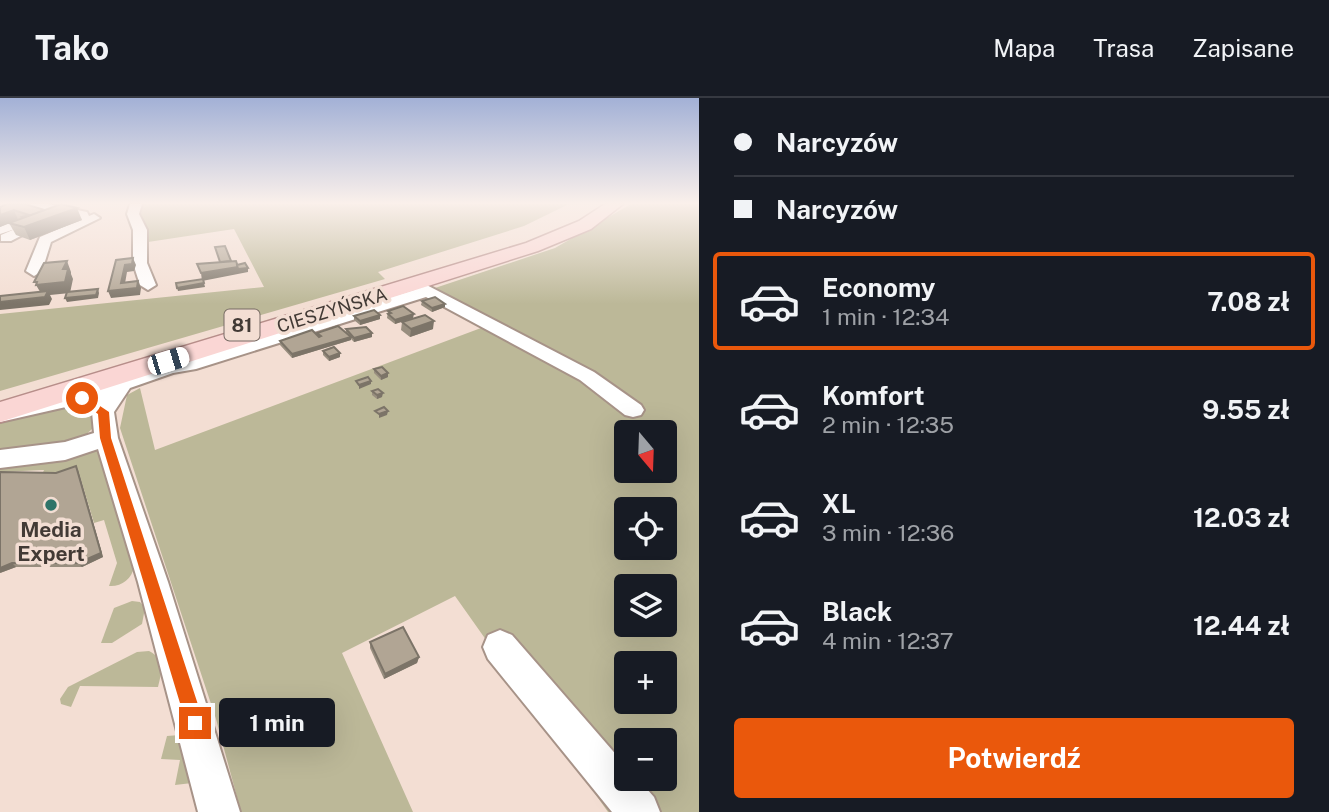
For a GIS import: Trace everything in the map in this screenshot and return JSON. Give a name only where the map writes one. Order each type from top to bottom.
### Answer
[{"type":"main road","name":"CIESZYŃSKA","points":[[0,397],[496,250],[530,237]]},
{"type":"main road","name":"CIESZYŃSKA","points":[[0,413],[216,346],[421,288],[557,237]]},
{"type":"street","points":[[12,237],[43,245]]},
{"type":"street","points":[[34,271],[45,240],[51,237]]},
{"type":"street","points":[[140,237],[141,263],[148,285]]},
{"type":"street","points":[[174,367],[189,365],[421,288],[587,376],[633,410]]},
{"type":"street","points":[[0,413],[82,398],[174,367],[216,346]]},
{"type":"street","points":[[0,459],[65,451],[105,425],[122,385]]},
{"type":"street","points":[[82,398],[105,425],[219,812]]},
{"type":"street","points":[[500,647],[639,812]]},
{"type":"shaded area","points":[[136,237],[179,237],[148,242]]},
{"type":"shaded area","points":[[238,237],[488,237],[378,272],[385,279],[0,391],[0,314],[264,287]]},
{"type":"shaded area","points":[[573,237],[699,237],[699,812],[608,812],[455,596],[342,653],[413,812],[241,812],[216,719],[120,428],[127,395],[140,388],[155,450],[497,321],[435,288],[555,248]]},
{"type":"shaded area","points":[[73,405],[86,410],[94,420],[92,429],[80,440],[0,453],[0,423],[56,406]]},
{"type":"shaded area","points":[[98,448],[134,567],[128,579],[113,586],[109,586],[117,563],[104,520],[94,523],[78,470],[41,477],[44,470],[0,472],[0,467],[56,461]]},
{"type":"shaded area","points":[[132,601],[140,602],[145,608],[142,624],[112,643],[101,643],[114,608]]},
{"type":"shaded area","points":[[149,651],[160,662],[158,687],[80,686],[71,707],[61,704],[60,699],[68,687],[137,652]]},
{"type":"shaded area","points":[[180,735],[192,783],[175,785],[180,760],[161,759],[167,736]]},
{"type":"building","points":[[225,246],[231,261],[220,262],[215,247]]},
{"type":"building","points":[[133,258],[132,264],[125,265],[121,283],[138,281],[137,288],[108,291],[116,260]]},
{"type":"building","points":[[67,261],[63,269],[68,269],[65,282],[36,285],[37,282],[34,282],[44,263]]},
{"type":"building","points":[[236,261],[238,267],[201,273],[197,264]]},
{"type":"building","points":[[245,263],[248,268],[238,269],[237,265]]},
{"type":"building","points":[[203,279],[204,283],[177,288],[176,283]]},
{"type":"building","points":[[98,289],[96,295],[65,298],[67,292]]},
{"type":"building","points":[[48,291],[45,297],[0,302],[0,296]]},
{"type":"building","points":[[435,297],[445,304],[432,308],[422,301]]},
{"type":"building","points":[[403,306],[414,314],[395,320],[388,314],[391,313],[388,311]]},
{"type":"building","points":[[374,310],[380,315],[360,321],[354,316]]},
{"type":"building","points":[[425,315],[434,321],[411,329],[402,322]]},
{"type":"building","points":[[338,326],[351,337],[292,354],[280,341],[312,330],[319,337],[321,336],[317,333]]},
{"type":"building","points":[[366,327],[372,333],[354,338],[346,329]]},
{"type":"building","points":[[334,347],[340,353],[329,357],[323,351]]},
{"type":"building","points":[[382,367],[388,373],[381,376],[374,369]]},
{"type":"building","points":[[368,377],[371,381],[359,385],[356,381]]},
{"type":"building","points":[[378,389],[383,393],[377,395],[372,391]]},
{"type":"building","points":[[384,407],[388,411],[379,414],[375,411]]},
{"type":"building","points":[[76,466],[101,553],[78,563],[12,563],[0,568],[0,472],[56,473]]},
{"type":"building","points":[[403,627],[419,657],[385,674],[370,642]]},
{"type":"place","name":"Media Expert","points":[[51,505]]},
{"type":"route","points":[[82,398],[103,412],[106,438],[195,723]]}]
